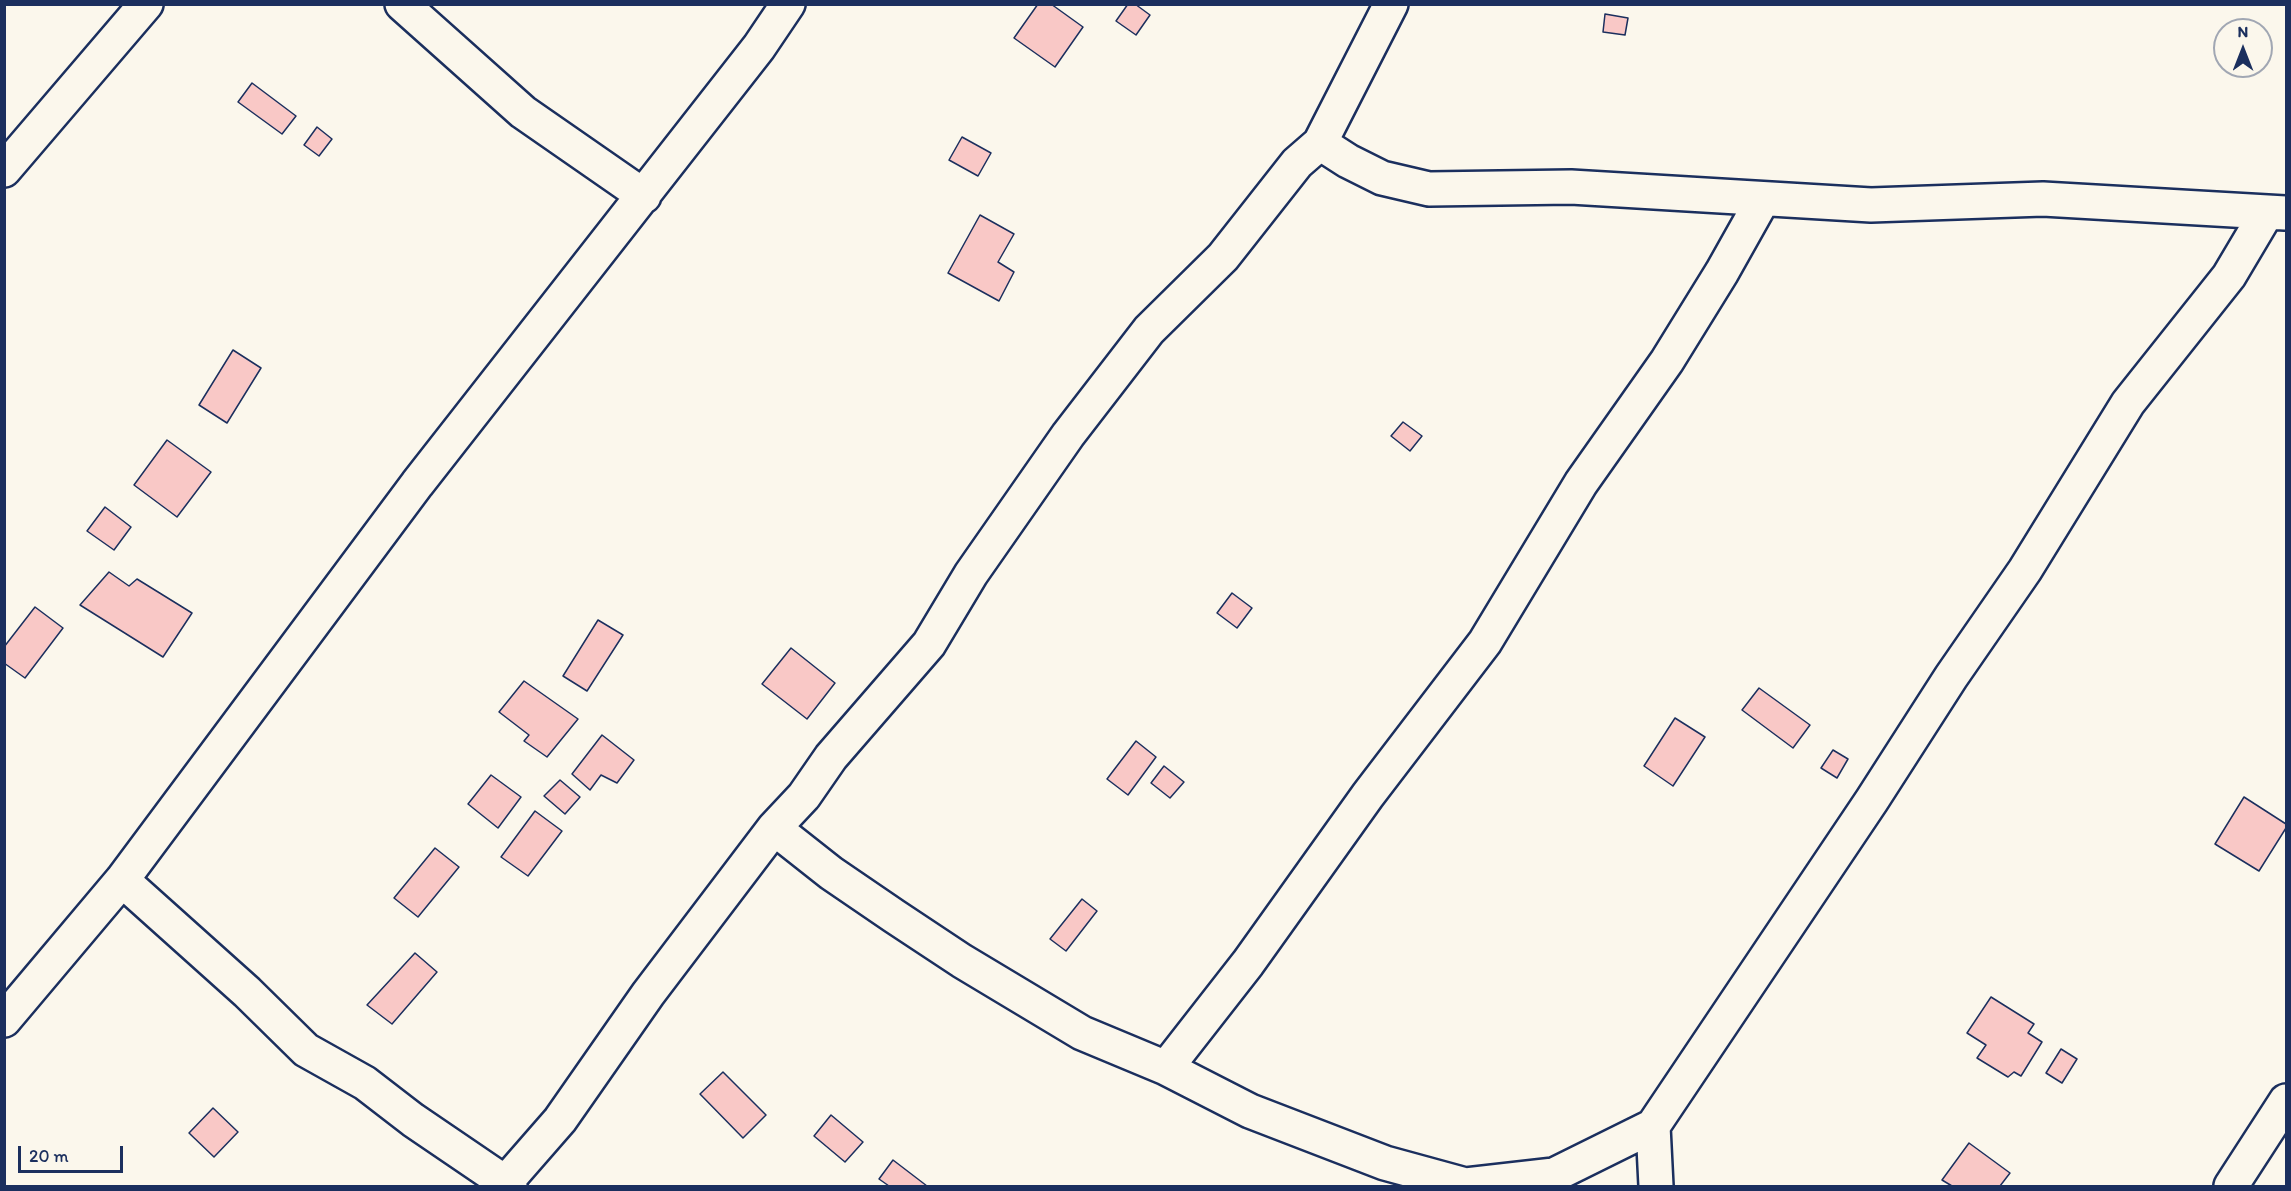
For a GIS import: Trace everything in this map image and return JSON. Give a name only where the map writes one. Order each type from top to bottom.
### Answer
[{"type":"street","points":[[4,170],[146,4]]},
{"type":"street","points":[[402,4],[523,112],[644,196]]},
{"type":"street","points":[[4,1020],[122,880],[424,475],[644,196],[759,47],[788,4]]},
{"type":"street","points":[[122,880],[247,992],[306,1050],[365,1083],[467,1159],[508,1184],[560,1120],[648,994],[774,828],[804,796],[831,757],[929,645],[970,574],[1068,435],[1149,330],[1223,257],[1297,163],[1320,143],[1391,4]]},
{"type":"street","points":[[1320,143],[1348,161],[1382,178],[1429,189],[1571,187],[1871,205],[2043,199],[2277,212]]},
{"type":"street","points":[[1166,1068],[1248,963],[1368,795],[1485,642],[1581,483],[1667,361],[1722,272],[1763,199]]},
{"type":"street","points":[[774,828],[831,873],[962,961],[1082,1033],[1166,1068],[1250,1111],[1385,1163],[1468,1186],[1554,1175],[1653,1126],[1866,809],[1951,677],[2025,570],[2128,403],[2277,212]]},
{"type":"street","points":[[2231,1186],[2286,1101]]},
{"type":"street","points":[[1653,1126],[1656,1186]]},
{"type":"building","points":[[1038,4],[1051,4],[1083,27],[1055,67],[1014,38]]},
{"type":"building","points":[[1128,4],[1135,4],[1150,15],[1136,35],[1116,21]]},
{"type":"building","points":[[1605,14],[1628,18],[1625,35],[1603,32]]},
{"type":"building","points":[[252,83],[296,116],[282,134],[238,102]]},
{"type":"building","points":[[317,127],[332,139],[319,156],[304,145]]},
{"type":"building","points":[[962,137],[991,153],[978,176],[949,160]]},
{"type":"building","points":[[980,215],[1014,234],[998,262],[1014,272],[999,301],[948,273]]},
{"type":"building","points":[[233,350],[261,368],[227,423],[199,405]]},
{"type":"building","points":[[1403,422],[1422,436],[1410,451],[1391,436]]},
{"type":"building","points":[[167,440],[211,472],[177,517],[134,485]]},
{"type":"building","points":[[105,507],[131,527],[114,550],[87,531]]},
{"type":"building","points":[[109,572],[129,586],[137,579],[192,613],[163,657],[80,605]]},
{"type":"building","points":[[1232,593],[1252,608],[1237,628],[1217,613]]},
{"type":"building","points":[[35,607],[63,628],[25,678],[4,663],[4,647]]},
{"type":"building","points":[[598,620],[623,635],[587,691],[563,676]]},
{"type":"building","points":[[791,648],[835,683],[807,719],[762,684]]},
{"type":"building","points":[[524,681],[578,719],[547,757],[524,741],[529,735],[499,712]]},
{"type":"building","points":[[1759,688],[1810,725],[1793,748],[1742,710]]},
{"type":"building","points":[[1675,718],[1705,737],[1673,786],[1644,766]]},
{"type":"building","points":[[602,735],[634,760],[617,783],[601,775],[590,790],[572,774]]},
{"type":"building","points":[[1136,741],[1156,757],[1128,795],[1107,779]]},
{"type":"building","points":[[1833,750],[1848,759],[1837,778],[1821,768]]},
{"type":"building","points":[[1164,766],[1184,782],[1170,798],[1151,783]]},
{"type":"building","points":[[491,775],[521,797],[498,828],[468,804]]},
{"type":"building","points":[[560,780],[580,797],[565,814],[544,796]]},
{"type":"building","points":[[2244,797],[2286,824],[2286,828],[2259,871],[2215,844]]},
{"type":"building","points":[[535,811],[562,831],[528,876],[501,857]]},
{"type":"building","points":[[435,848],[459,867],[418,917],[394,898]]},
{"type":"building","points":[[1082,899],[1097,911],[1066,951],[1050,939]]},
{"type":"building","points":[[415,953],[437,972],[392,1024],[367,1005]]},
{"type":"building","points":[[1991,997],[2034,1024],[2028,1033],[2042,1042],[2021,1076],[2014,1072],[2008,1077],[1977,1058],[1986,1045],[1967,1033]]},
{"type":"building","points":[[2061,1049],[2077,1059],[2062,1083],[2046,1073]]},
{"type":"building","points":[[723,1072],[766,1115],[743,1138],[700,1094]]},
{"type":"building","points":[[213,1108],[238,1132],[214,1157],[189,1133]]},
{"type":"building","points":[[831,1115],[863,1142],[845,1162],[814,1136]]},
{"type":"building","points":[[1969,1143],[2010,1173],[2000,1186],[1952,1186],[1942,1180]]},
{"type":"building","points":[[893,1160],[927,1186],[889,1186],[879,1179]]}]
